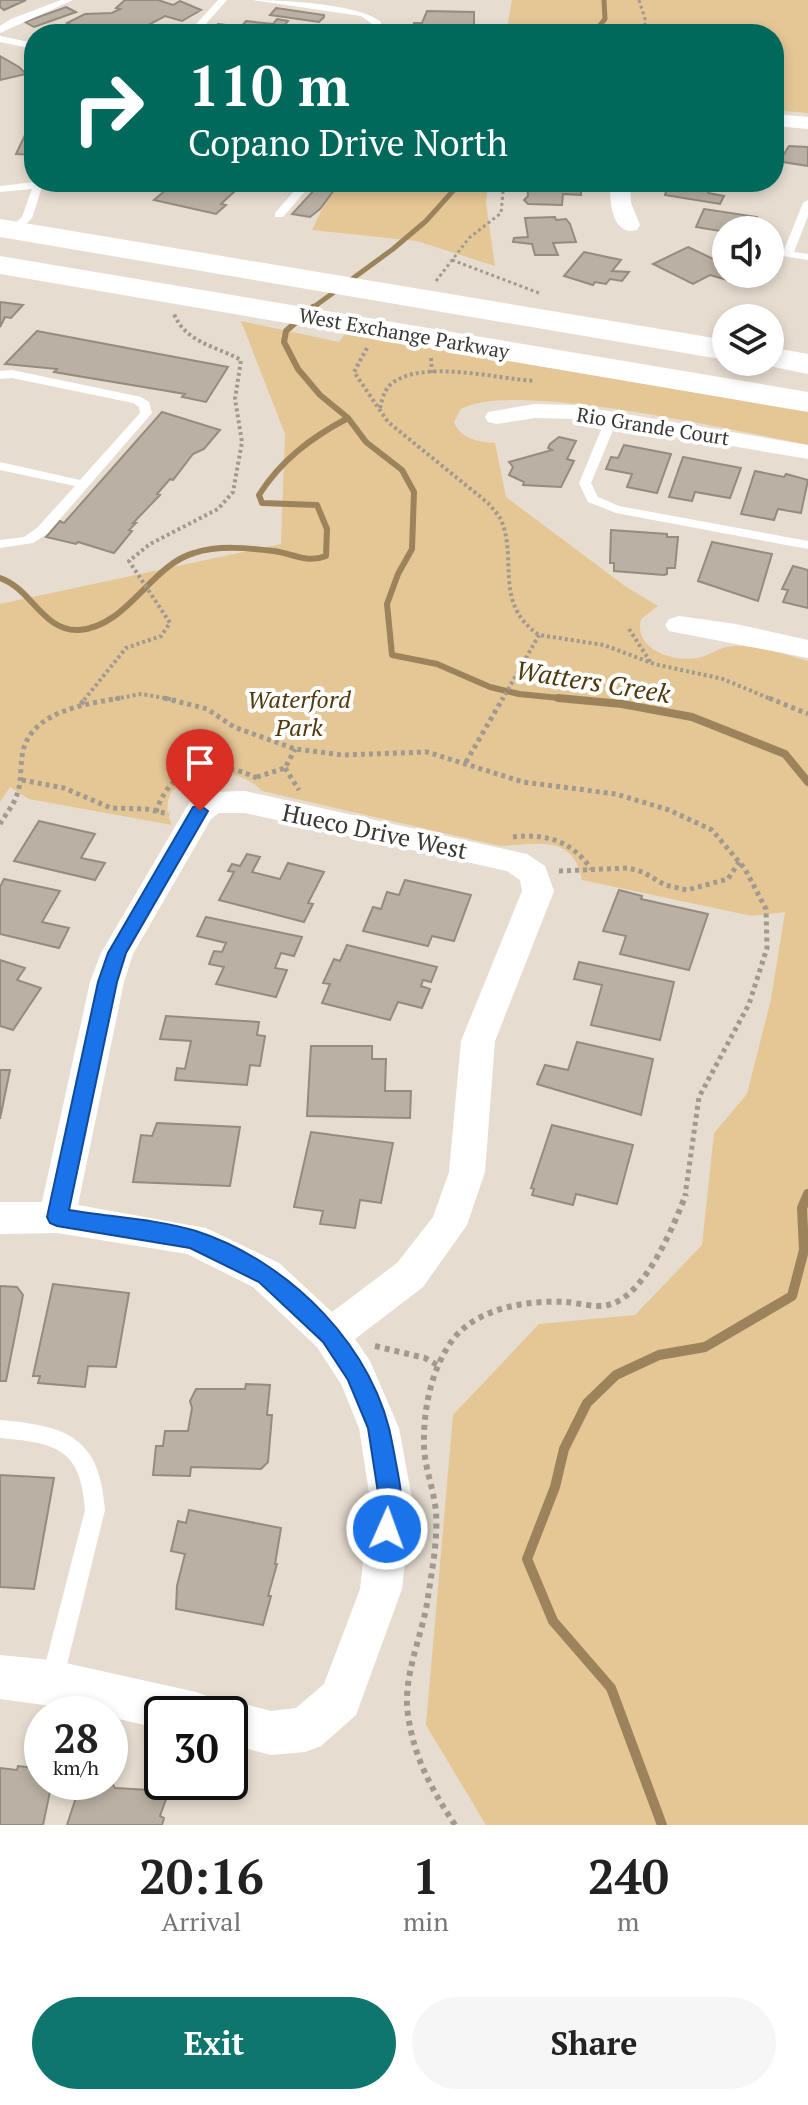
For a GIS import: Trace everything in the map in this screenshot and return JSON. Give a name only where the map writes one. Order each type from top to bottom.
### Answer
[{"type":"main road","name":"West Exchange Parkway","points":[[5,233],[273,273],[712,348]]},
{"type":"main road","name":"West Exchange Parkway","points":[[0,265],[808,402]]},
{"type":"main road","points":[[571,361],[567,352],[568,343],[585,339],[712,359]]},
{"type":"main road","points":[[784,360],[808,364]]},
{"type":"main road","points":[[784,371],[808,375]]},
{"type":"street","points":[[784,121],[808,123]]},
{"type":"street","points":[[620,192],[629,225]]},
{"type":"street","name":"Rio Grande Court","points":[[497,417],[535,411],[612,418],[808,452]]},
{"type":"street","points":[[679,625],[736,633],[808,649]]},
{"type":"street","name":"Hueco Drive West","points":[[203,811],[234,801],[260,805],[516,862],[534,874]]},
{"type":"street","points":[[57,1217],[107,982],[117,953],[203,811]]},
{"type":"street","points":[[331,1335],[410,1275],[449,1225],[467,1172],[478,1041],[538,891],[534,874]]},
{"type":"street","points":[[0,1218],[57,1217],[193,1239],[266,1275],[331,1335],[356,1374],[379,1428],[391,1499],[381,1589],[340,1699],[305,1730],[271,1733],[248,1727]]},
{"type":"street","points":[[0,1677],[52,1682],[144,1702]]},
{"type":"lane","points":[[0,30],[14,21],[69,0]]},
{"type":"lane","points":[[201,24],[223,0]]},
{"type":"lane","points":[[257,0],[363,14],[376,24]]},
{"type":"lane","points":[[0,39],[24,44]]},
{"type":"lane","points":[[0,189],[24,186]]},
{"type":"lane","points":[[5,233],[27,218],[36,192]]},
{"type":"lane","points":[[279,215],[299,192]]},
{"type":"lane","points":[[788,254],[808,203]]},
{"type":"lane","points":[[784,253],[808,257]]},
{"type":"lane","points":[[0,375],[12,374],[137,400],[145,405],[146,413],[42,531],[28,540],[0,544]]},
{"type":"lane","points":[[612,418],[585,483],[586,491],[602,505],[808,545]]},
{"type":"lane","points":[[0,466],[83,484]]},
{"type":"lane","points":[[0,1429],[33,1431],[75,1448],[88,1465],[95,1486],[95,1510],[52,1682]]},
{"type":"path","points":[[639,0],[645,24]]},
{"type":"path","points":[[428,288],[469,238],[501,213],[503,192]]},
{"type":"path","points":[[80,705],[126,648],[161,636],[170,623],[129,561],[150,544],[218,509],[233,492],[236,480],[242,442],[235,399],[241,360],[197,342],[184,333],[173,309]]},
{"type":"path","points":[[369,344],[354,372],[388,422],[488,503],[500,519],[508,582],[515,608],[523,622],[539,635],[604,645],[652,663],[723,679],[808,714]]},
{"type":"path","points":[[629,629],[652,663]]},
{"type":"path","points":[[466,762],[539,635]]},
{"type":"path","points":[[0,824],[17,796],[22,780],[24,748],[31,735],[50,718],[80,705],[141,694],[177,699],[207,709],[234,727],[295,749],[354,756],[427,752],[523,782],[616,794],[669,810],[712,830],[739,862],[766,909],[767,948],[749,1004],[699,1097],[686,1193],[670,1237],[635,1287],[609,1305],[545,1301],[505,1308],[486,1315],[455,1337],[429,1387],[424,1447],[436,1513],[425,1621],[409,1682],[407,1711],[413,1746],[427,1782],[455,1825]]},
{"type":"path","points":[[257,778],[285,768],[295,749]]},
{"type":"path","points":[[285,768],[301,793]]},
{"type":"path","points":[[22,780],[64,788],[111,808],[203,811]]},
{"type":"path","points":[[534,874],[628,868],[676,889],[687,890],[728,879],[739,862]]},
{"type":"path","points":[[331,1335],[425,1358],[439,1366]]},
{"type":"green space","points":[[512,0],[808,0],[808,113],[784,111],[784,24],[508,24]]},
{"type":"green space","points":[[330,192],[487,192],[495,266],[417,241],[312,230]]},
{"type":"green space","name":"Waterford Park","points":[[241,321],[339,342],[345,334],[808,411],[808,445],[629,411],[528,400],[488,401],[461,409],[454,422],[465,436],[495,443],[506,497],[625,586],[658,606],[641,619],[640,630],[649,646],[667,656],[688,659],[708,655],[724,647],[743,646],[808,661],[808,1825],[486,1825],[426,1725],[453,1415],[539,1324],[635,1315],[702,1245],[714,1133],[747,1094],[771,999],[785,912],[752,916],[582,880],[578,865],[561,848],[538,844],[500,846],[262,791],[248,780],[231,775],[213,773],[181,783],[171,794],[167,808],[172,825],[29,799],[10,787],[0,802],[0,604],[281,544],[285,434]]},
{"type":"building","points":[[0,0],[26,0],[4,10],[0,7]]},
{"type":"building","points":[[125,0],[158,0],[173,5],[180,1],[201,10],[182,21],[165,16],[150,24],[67,23],[85,14],[112,13],[120,9],[116,8]]},
{"type":"building","points":[[66,7],[76,12],[42,24],[25,22]]},
{"type":"building","points":[[276,8],[324,17],[319,22],[270,15]]},
{"type":"building","points":[[427,11],[474,12],[474,24],[414,24],[422,23]]},
{"type":"building","points":[[277,19],[288,21],[286,24],[273,24]]},
{"type":"building","points":[[246,21],[273,24],[243,24]]},
{"type":"building","points":[[0,56],[24,72],[24,74],[0,80]]},
{"type":"building","points":[[24,137],[24,154],[16,154]]},
{"type":"building","points":[[789,146],[808,147],[808,166],[784,162],[784,154]]},
{"type":"building","points":[[164,192],[234,192],[221,204],[226,205],[216,214],[154,200]]},
{"type":"building","points":[[312,192],[333,192],[310,217],[292,214]]},
{"type":"building","points":[[528,192],[581,192],[581,195],[563,194],[562,205],[528,204],[524,200]]},
{"type":"building","points":[[666,192],[708,192],[724,196],[720,204],[665,195]]},
{"type":"building","points":[[704,209],[750,216],[712,216],[712,230],[696,227]]},
{"type":"building","points":[[555,217],[556,220],[566,219],[576,242],[553,243],[558,255],[535,255],[532,244],[513,242],[514,238],[528,237],[525,218]]},
{"type":"building","points":[[688,247],[712,258],[712,276],[693,284],[653,264]]},
{"type":"building","points":[[584,252],[621,260],[612,271],[629,272],[622,281],[610,279],[606,284],[595,282],[593,285],[564,276]]},
{"type":"building","points":[[0,302],[23,305],[11,318],[5,317],[0,327]]},
{"type":"building","points":[[37,331],[228,367],[206,402],[182,397],[185,394],[54,372],[57,369],[5,364]]},
{"type":"building","points":[[162,412],[220,430],[204,449],[193,454],[173,480],[170,479],[157,494],[160,495],[133,523],[136,523],[129,530],[132,531],[114,553],[78,542],[46,537],[60,521],[64,523]]},
{"type":"building","points":[[559,437],[576,441],[567,459],[574,461],[561,487],[523,485],[524,482],[509,475],[513,467],[509,462],[552,450],[548,448],[550,444]]},
{"type":"building","points":[[624,445],[671,454],[657,493],[627,487],[632,474],[606,469],[611,457],[618,458]]},
{"type":"building","points":[[683,457],[741,468],[730,498],[695,492],[692,501],[669,497]]},
{"type":"building","points":[[755,471],[808,480],[801,513],[778,509],[774,520],[741,514]]},
{"type":"building","points":[[611,530],[678,537],[675,568],[667,568],[664,575],[614,571],[614,563],[610,563]]},
{"type":"building","points":[[712,542],[772,554],[758,601],[698,581]]},
{"type":"building","points":[[793,566],[808,570],[808,608],[783,602],[788,590],[782,589]]},
{"type":"building","points":[[39,821],[95,834],[81,858],[105,863],[95,880],[14,861]]},
{"type":"building","points":[[247,854],[260,857],[252,872],[280,879],[288,863],[324,872],[308,903],[313,904],[304,922],[219,900],[234,872],[228,871],[232,864],[240,866]]},
{"type":"building","points":[[4,879],[60,891],[42,922],[69,928],[59,948],[0,934],[0,887]]},
{"type":"building","points":[[405,880],[471,895],[454,941],[432,936],[428,946],[363,931],[373,907],[381,909],[387,892],[399,895]]},
{"type":"building","points":[[619,890],[642,896],[641,899],[708,914],[689,970],[620,954],[626,936],[603,931]]},
{"type":"building","points":[[206,917],[302,937],[294,956],[281,953],[275,968],[287,970],[276,997],[216,984],[224,967],[209,964],[214,951],[222,952],[226,943],[197,936]]},
{"type":"building","points":[[347,945],[437,967],[431,982],[423,980],[421,986],[430,989],[422,1008],[398,1002],[390,1020],[322,1003],[330,984],[323,983],[334,959],[340,961]]},
{"type":"building","points":[[0,960],[25,968],[17,980],[41,988],[13,1030],[0,1026]]},
{"type":"building","points":[[579,962],[674,982],[660,1040],[591,1025],[602,985],[574,979]]},
{"type":"building","points":[[166,1016],[259,1022],[257,1035],[265,1036],[260,1066],[250,1065],[247,1085],[175,1080],[177,1068],[185,1069],[191,1041],[160,1039]]},
{"type":"building","points":[[577,1042],[653,1059],[641,1115],[537,1084],[545,1065],[568,1070]]},
{"type":"building","points":[[311,1046],[372,1046],[372,1059],[386,1059],[385,1091],[411,1091],[410,1118],[307,1116]]},
{"type":"building","points":[[0,1070],[10,1070],[0,1119]]},
{"type":"building","points":[[157,1123],[240,1127],[230,1186],[133,1182],[141,1135],[152,1136]]},
{"type":"building","points":[[552,1125],[633,1145],[617,1204],[576,1194],[573,1205],[532,1195],[534,1189],[531,1188]]},
{"type":"building","points":[[311,1132],[393,1143],[381,1203],[360,1200],[355,1228],[320,1224],[323,1211],[294,1207]]},
{"type":"building","points":[[53,1284],[129,1293],[116,1367],[88,1366],[85,1387],[38,1383],[40,1376],[33,1376]]},
{"type":"building","points":[[0,1286],[17,1287],[23,1295],[6,1381],[0,1381]]},
{"type":"building","points":[[246,1384],[270,1385],[267,1415],[272,1415],[268,1462],[261,1469],[191,1467],[190,1476],[153,1475],[156,1446],[163,1446],[165,1431],[188,1431],[192,1408],[190,1401],[196,1389],[245,1389]]},
{"type":"building","points":[[0,1475],[54,1478],[34,1589],[0,1587]]},
{"type":"building","points":[[189,1510],[281,1528],[277,1564],[263,1625],[176,1609],[177,1586],[185,1554],[171,1551],[178,1521],[186,1523]]},
{"type":"building","points":[[18,1766],[24,1767],[24,1800],[48,1800],[43,1825],[0,1825],[0,1768],[17,1770]]},
{"type":"building","points":[[128,1789],[144,1790],[144,1800],[166,1800],[160,1816],[164,1818],[162,1825],[67,1825],[75,1800],[128,1800]]},
{"type":"waterway","name":"Watters Creek","points":[[601,24],[605,19],[604,0]]},
{"type":"waterway","name":"Watters Creek","points":[[311,309],[393,249],[426,221],[452,192]]},
{"type":"waterway","name":"Watters Creek","points":[[313,307],[286,331],[284,342],[298,369],[320,395],[348,418]]},
{"type":"waterway","points":[[0,578],[11,583],[56,624],[79,630],[111,618],[165,570],[194,553],[234,548],[306,558],[326,556],[327,529],[317,505],[262,503],[259,495],[298,450],[348,418]]},
{"type":"waterway","name":"Watters Creek","points":[[348,418],[366,442],[402,470],[414,492],[412,549],[398,574],[387,604],[392,655],[437,664],[490,687],[519,694],[574,700]]},
{"type":"waterway","name":"Watters Creek","points":[[558,698],[574,700]]},
{"type":"waterway","name":"Watters Creek","points":[[574,700],[622,704],[692,717],[785,754],[808,782]]},
{"type":"waterway","name":"Watters Creek","points":[[574,700],[579,700]]},
{"type":"waterway","name":"Watters Creek","points":[[662,1825],[611,1688],[553,1621],[527,1559],[555,1487],[564,1449],[587,1403],[616,1375],[659,1355],[705,1347],[792,1296],[804,1250],[802,1208],[808,1194]]},
{"type":"route","points":[[200,811],[117,953],[107,982],[57,1217],[193,1239],[266,1275],[331,1335],[356,1374],[379,1428],[391,1499],[387,1529]]}]
